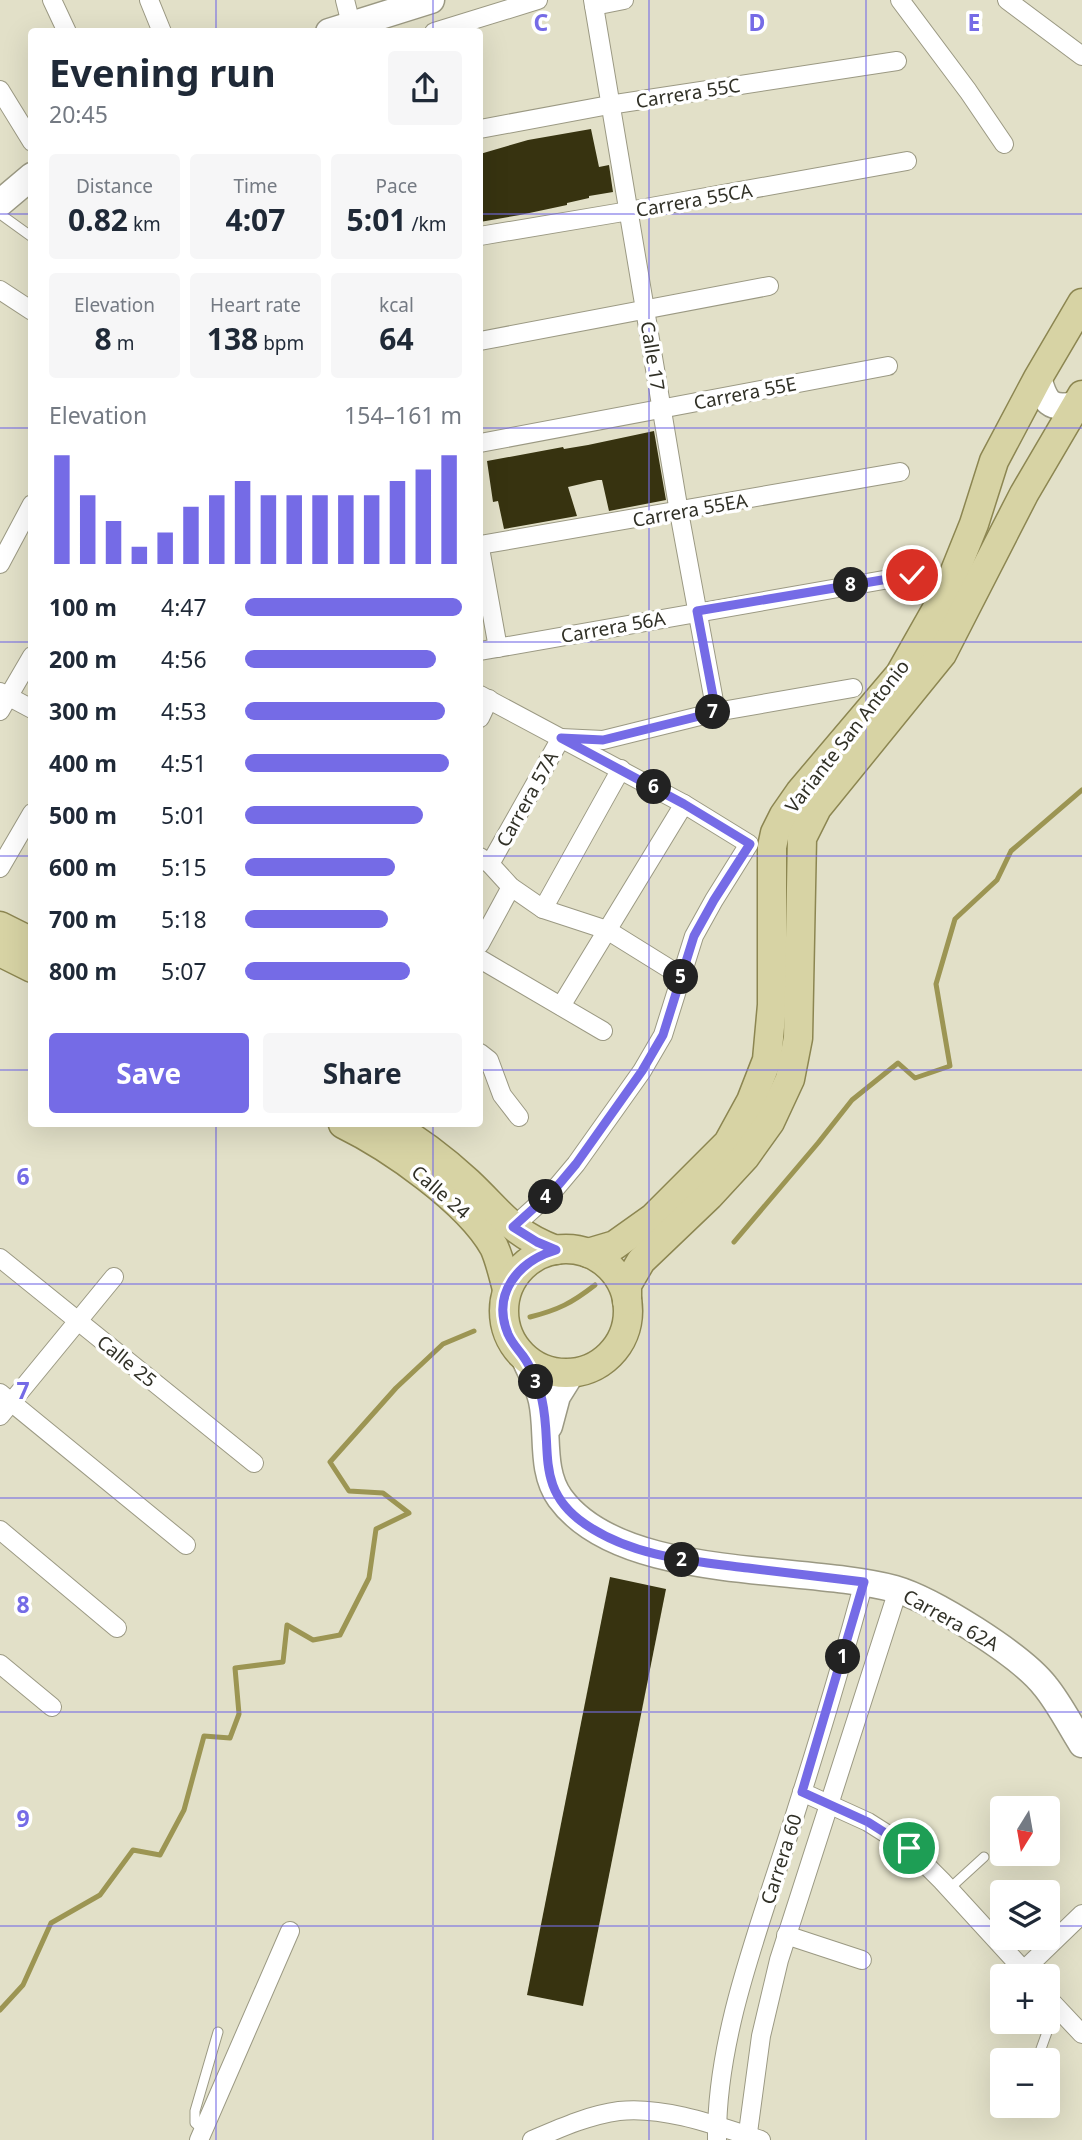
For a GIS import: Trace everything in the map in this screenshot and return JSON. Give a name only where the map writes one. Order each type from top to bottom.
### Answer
[{"type":"main road","name":"Variante San Antonio","points":[[507,1289],[526,1263],[540,1254],[556,1250],[589,1253],[615,1245],[653,1218],[728,1143],[751,1101],[767,1060],[772,1004],[772,847],[775,833],[800,792],[900,674],[947,591],[974,524],[994,461],[1038,377],[1082,303]]},
{"type":"main road","name":"Variante San Antonio","points":[[572,1373],[597,1365],[615,1348],[626,1325],[627,1285],[641,1261],[709,1196],[745,1157],[770,1122],[790,1079],[798,1038],[802,838],[817,808],[942,654],[1024,494],[1079,400]]},
{"type":"main road","points":[[0,926],[28,940]]},
{"type":"main road","points":[[0,953],[28,966]]},
{"type":"main road","name":"Calle 24","points":[[348,1127],[395,1154],[428,1178],[480,1228],[495,1249],[507,1289]]},
{"type":"main road","name":"Calle 24","points":[[394,1127],[438,1156],[513,1227],[556,1250]]},
{"type":"main road","points":[[589,1253],[614,1272],[627,1301]]},
{"type":"main road","points":[[507,1289],[504,1318],[510,1339],[524,1357],[547,1370],[572,1373]]},
{"type":"street","points":[[52,0],[65,28]]},
{"type":"street","points":[[149,0],[160,28]]},
{"type":"street","points":[[342,19],[396,22],[431,0]]},
{"type":"street","points":[[447,28],[538,0]]},
{"type":"street","points":[[593,3],[624,0]]},
{"type":"street","points":[[900,0],[1004,144]]},
{"type":"street","points":[[1007,0],[1082,57]]},
{"type":"street","name":"Calle 17","points":[[593,3],[661,409],[716,712]]},
{"type":"street","name":"Carrera 55C","points":[[483,128],[609,105],[897,61]]},
{"type":"street","points":[[0,90],[28,136]]},
{"type":"street","name":"Carrera 55CA","points":[[483,236],[629,212],[907,161]]},
{"type":"street","points":[[1,203],[28,179]]},
{"type":"street","points":[[483,340],[769,286]]},
{"type":"street","points":[[0,290],[28,308]]},
{"type":"street","name":"Carrera 55E","points":[[483,442],[888,366]]},
{"type":"street","points":[[1038,377],[1044,398],[1052,404],[1061,408],[1079,400]]},
{"type":"street","name":"Carrera 55EA","points":[[483,546],[900,472]]},
{"type":"street","points":[[0,564],[28,512]]},
{"type":"street","name":"Carrera 56A","points":[[489,649],[912,575]]},
{"type":"street","points":[[483,581],[489,649]]},
{"type":"street","points":[[28,662],[3,700],[28,708]]},
{"type":"street","name":"Carrera 57A","points":[[485,861],[561,738],[603,740],[716,712],[853,688]]},
{"type":"street","points":[[484,697],[621,769],[750,844],[694,936],[663,1035],[642,1071],[576,1164],[555,1189],[513,1227]]},
{"type":"street","points":[[543,909],[621,769]]},
{"type":"street","points":[[561,1006],[684,804]]},
{"type":"street","points":[[0,868],[7,841],[28,817]]},
{"type":"street","points":[[485,861],[511,887],[543,909],[607,930],[681,976]]},
{"type":"street","points":[[483,938],[511,887]]},
{"type":"street","points":[[483,961],[603,1031]]},
{"type":"street","points":[[483,1055],[489,1060],[502,1095],[519,1117]]},
{"type":"street","name":"Calle 25","points":[[0,1258],[254,1463]]},
{"type":"street","points":[[114,1278],[4,1403],[186,1545]]},
{"type":"street","name":"Carrera 62A","points":[[524,1357],[542,1400],[548,1475],[558,1496],[585,1524],[620,1543],[674,1559],[864,1582],[898,1590],[968,1625],[1011,1654],[1045,1685],[1082,1744]]},
{"type":"street","name":"Carrera 62A","points":[[545,1442],[557,1396],[572,1373]]},
{"type":"street","points":[[0,1530],[117,1628]]},
{"type":"street","name":"Carrera 60","points":[[717,2132],[721,2087],[740,1986],[802,1792],[864,1582]]},
{"type":"street","name":"Carrera 60","points":[[752,2139],[761,2036],[786,1935],[898,1590]]},
{"type":"street","points":[[0,1664],[52,1707]]},
{"type":"street","points":[[802,1792],[868,1822],[909,1848],[1018,1964]]},
{"type":"street","points":[[1035,1964],[1082,1914]]},
{"type":"street","points":[[201,2136],[290,1931]]},
{"type":"street","points":[[786,1935],[862,1960]]},
{"type":"street","points":[[1060,2012],[1082,2035]]},
{"type":"street","points":[[532,2140],[576,2121],[620,2111],[666,2113],[717,2132],[752,2139]]},
{"type":"lane","points":[[1,203],[28,231]]},
{"type":"lane","points":[[949,1889],[984,1857]]},
{"type":"lane","points":[[201,2136],[195,2123],[195,2112],[218,2032]]},
{"type":"building","points":[[591,129],[599,167],[609,165],[613,192],[589,196],[567,205],[483,221],[483,153],[528,140]]},
{"type":"building","points":[[654,431],[666,500],[609,511],[602,480],[598,480],[568,487],[577,516],[504,529],[498,501],[493,502],[487,461],[588,445]]},
{"type":"building","points":[[610,1577],[666,1589],[583,2006],[527,1995]]},
{"type":"waterway","points":[[734,1242],[852,1100],[898,1063],[915,1078],[950,1066],[936,984],[955,919],[997,880],[1011,851],[1082,790]]},
{"type":"waterway","points":[[530,1317],[564,1305],[595,1285]]},
{"type":"waterway","points":[[0,2010],[23,1985],[51,1923],[100,1895],[133,1850],[160,1855],[184,1810],[204,1736],[230,1738],[239,1714],[235,1668],[283,1662],[287,1625],[313,1640],[340,1635],[369,1578],[376,1529],[409,1513],[383,1493],[349,1491],[330,1462],[396,1388],[443,1344],[474,1331]]},
{"type":"route","points":[[909,1848],[868,1822],[802,1792],[864,1582],[674,1559],[620,1543],[585,1524],[558,1496],[548,1475],[542,1400],[524,1357],[507,1332],[504,1303],[507,1289],[526,1263],[540,1254],[556,1250],[521,1234],[513,1227],[555,1189],[576,1164],[642,1071],[663,1035],[694,936],[750,844],[684,804],[561,738],[603,740],[716,712],[697,611],[912,575]]}]
